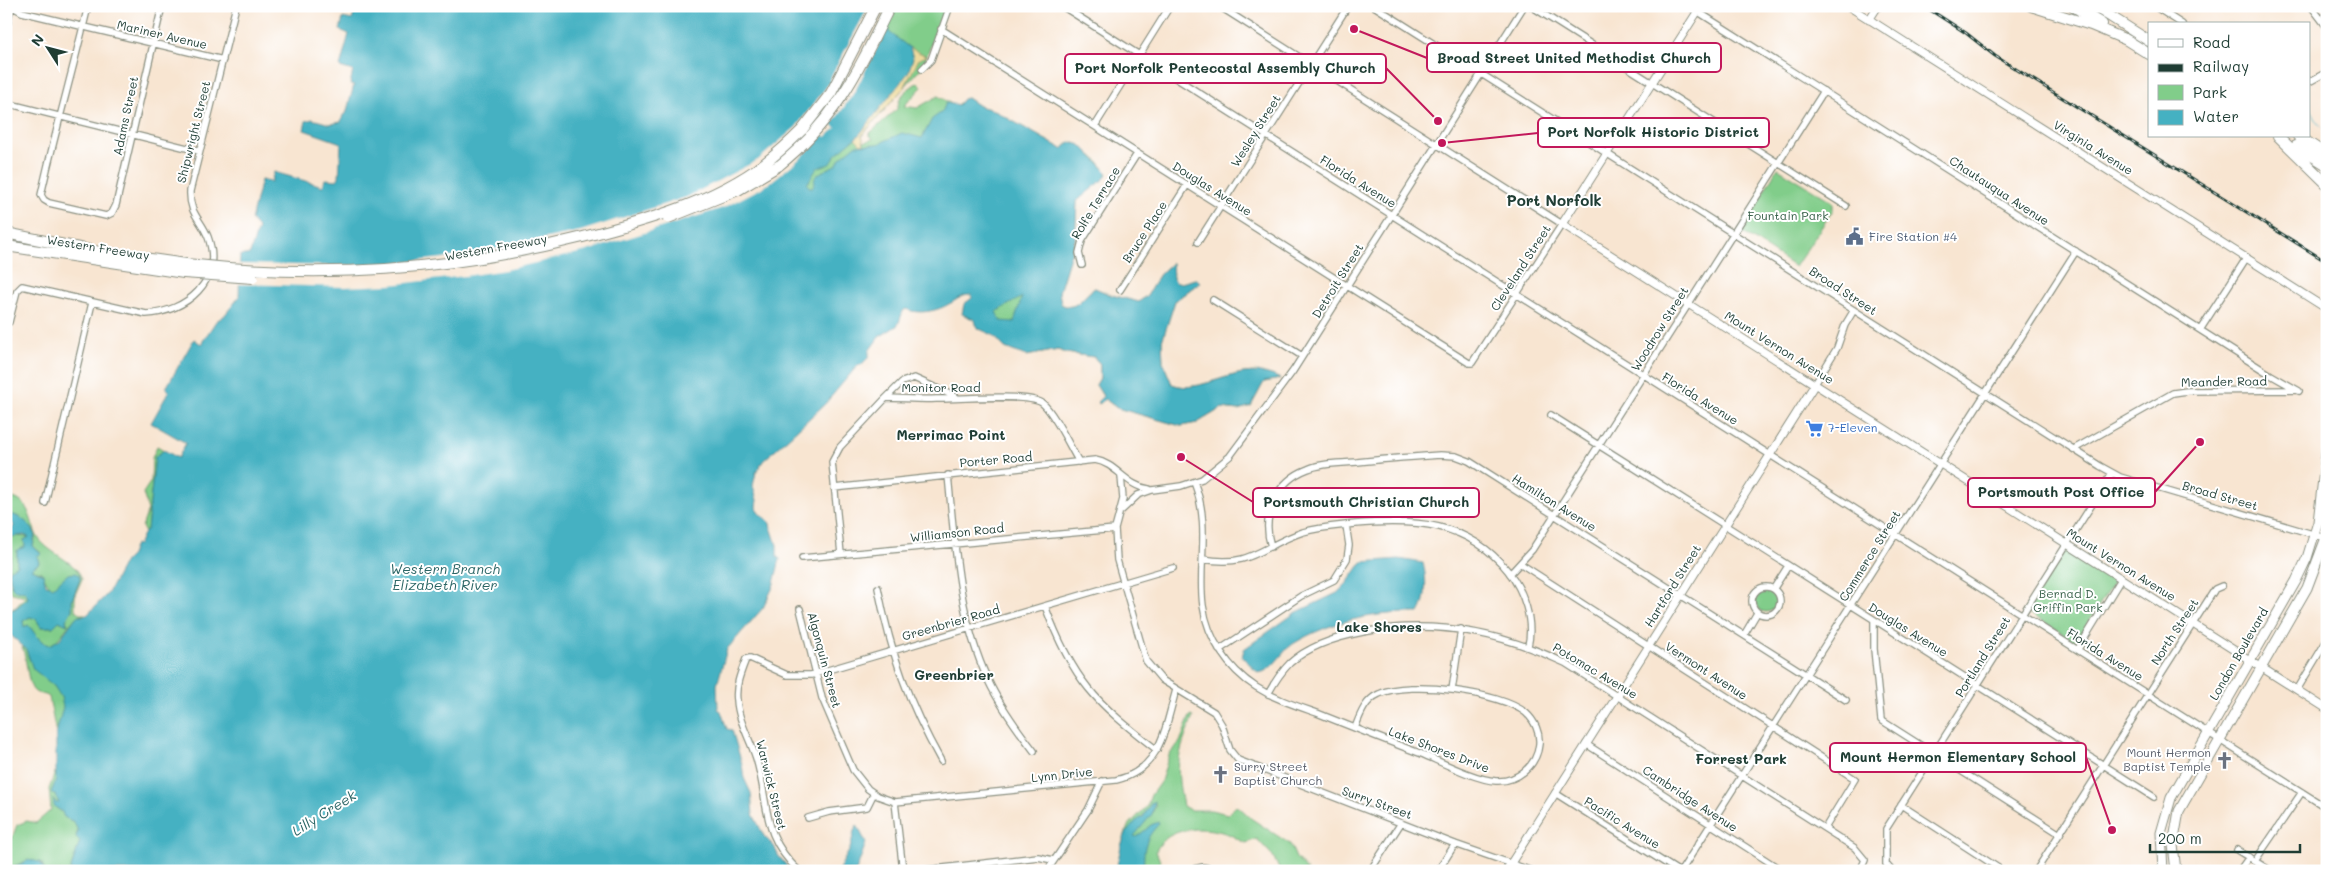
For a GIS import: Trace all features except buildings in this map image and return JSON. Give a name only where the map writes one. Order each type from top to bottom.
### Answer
[{"type":"highway","name":"Western Freeway","points":[[6,234],[185,269],[292,272],[372,271],[427,266],[534,249],[653,216],[698,199],[764,164],[802,130],[831,93],[876,6]]},
{"type":"highway","name":"Western Freeway","points":[[6,246],[185,269],[298,279],[351,278],[442,270],[563,249],[641,227],[691,209],[754,182],[778,166],[806,142],[840,102],[890,6]]},
{"type":"highway","points":[[2031,6],[2091,25],[2129,41]]},
{"type":"highway","points":[[2073,6],[2148,53]]},
{"type":"highway","points":[[2094,6],[2148,40]]},
{"type":"highway","points":[[2281,138],[2327,184]]},
{"type":"highway","points":[[2282,138],[2327,165]]},
{"type":"highway","points":[[2301,138],[2327,154]]},
{"type":"highway","points":[[6,226],[57,244]]},
{"type":"main road","name":"London Boulevard","points":[[2163,871],[2160,845],[2166,810],[2208,732],[2296,580],[2314,535],[2327,444]]},
{"type":"main road","name":"London Boulevard","points":[[2176,871],[2173,840],[2179,811],[2307,588],[2326,536]]},
{"type":"main road","points":[[2324,871],[2327,867]]},
{"type":"street","name":"Mariner Avenue","points":[[11,6],[22,12],[223,60]]},
{"type":"street","points":[[6,30],[11,6]]},
{"type":"street","points":[[60,116],[88,6]]},
{"type":"street","name":"Adams Street","points":[[60,116],[41,195],[44,200],[52,204],[106,216],[114,210],[162,6]]},
{"type":"street","name":"Shipwright Street","points":[[9,322],[17,291],[20,287],[136,313],[157,314],[172,310],[187,302],[204,284],[212,262],[211,246],[207,235],[192,212],[190,198],[191,183],[236,6]]},
{"type":"street","points":[[922,69],[931,60],[950,6]]},
{"type":"street","name":"Florida Avenue","points":[[1062,6],[2327,808]]},
{"type":"street","points":[[1095,126],[1170,6]]},
{"type":"street","name":"Mount Vernon Avenue","points":[[1219,6],[2327,708]]},
{"type":"street","name":"Wesley Street","points":[[1198,242],[1348,6]]},
{"type":"street","name":"Broad Street","points":[[1374,6],[2112,473],[2314,535],[2326,536]]},
{"type":"street","name":"Detroit Street","points":[[1121,511],[1138,495],[1152,490],[1171,488],[1194,482],[1210,474],[1230,456],[1302,356],[1524,6]]},
{"type":"street","points":[[1532,6],[1846,206]]},
{"type":"street","name":"Chautauqua Avenue","points":[[1689,6],[1699,9],[2076,252],[2299,390]]},
{"type":"street","name":"Virginia Avenue","points":[[1848,6],[2327,309]]},
{"type":"street","points":[[1869,20],[1878,6]]},
{"type":"street","points":[[2154,6],[2179,22]]},
{"type":"street","points":[[2311,6],[2327,27]]},
{"type":"street","name":"Cleveland Street","points":[[1472,363],[1699,9]]},
{"type":"street","name":"Douglas Avenue","points":[[941,30],[1469,363],[1472,363]]},
{"type":"street","points":[[2310,81],[2327,72]]},
{"type":"street","name":"Woodrow Street","points":[[1510,574],[1521,564],[1599,446],[1824,91]]},
{"type":"street","points":[[6,103],[199,151]]},
{"type":"street","name":"Rolfe Terrace","points":[[1082,265],[1079,253],[1082,241],[1138,154]]},
{"type":"street","name":"Bruce Place","points":[[1120,290],[1187,185]]},
{"type":"street","name":"Commerce Street","points":[[1680,871],[2076,252]]},
{"type":"street","points":[[2200,330],[2247,258]]},
{"type":"street","points":[[1213,300],[1302,356]]},
{"type":"street","points":[[45,502],[92,303]]},
{"type":"street","name":"Hartford Street","points":[[1508,868],[1837,348],[1845,325],[1854,310]]},
{"type":"street","points":[[886,398],[902,382],[914,378],[957,397]]},
{"type":"street","name":"Meander Road","points":[[2074,450],[2173,393],[2187,391],[2299,390]]},
{"type":"street","name":"Monitor Road","points":[[841,554],[832,468],[836,452],[886,398],[935,400],[957,397],[1025,399],[1040,402],[1049,411],[1079,462]]},
{"type":"street","name":"Douglas Avenue","points":[[1550,415],[2154,797]]},
{"type":"street","name":"Hamilton Avenue","points":[[1271,547],[1267,522],[1271,506],[1279,491],[1298,473],[1310,468],[1331,464],[1440,455],[1456,456],[1469,461],[1846,700]]},
{"type":"street","name":"Porter Road","points":[[834,488],[1099,461],[1140,488],[1152,490]]},
{"type":"street","name":"Portland Street","points":[[1892,871],[1888,867],[1884,834],[2112,473]]},
{"type":"street","points":[[948,475],[962,600],[969,628],[989,682],[1013,724],[1034,751]]},
{"type":"street","name":"Surry Street","points":[[1120,476],[1123,499],[1115,529],[1117,560],[1146,661],[1162,680],[1214,712],[1222,725],[1230,750],[1243,763],[1455,844],[1508,868],[1532,871]]},
{"type":"street","name":"Lake Shores Drive","points":[[1194,482],[1204,520],[1203,559],[1200,580],[1202,606],[1210,631],[1219,650],[1244,678],[1268,694],[1355,728],[1489,780],[1511,779],[1528,768],[1537,753],[1539,737],[1535,724],[1527,714],[1492,699],[1452,690],[1409,688],[1379,694],[1363,709],[1355,728]]},
{"type":"street","points":[[1203,559],[1226,562],[1241,560],[1304,532],[1346,525],[1401,521],[1441,527],[1463,535],[1484,548],[1510,574],[1528,614],[1531,630],[1528,646]]},
{"type":"street","points":[[1219,650],[1301,596],[1334,580],[1347,560],[1349,545],[1346,525]]},
{"type":"street","name":"Williamson Road","points":[[802,558],[1115,529]]},
{"type":"street","name":"Vermont Avenue","points":[[1521,564],[1855,779],[1825,828]]},
{"type":"street","points":[[1774,588],[1788,566]]},
{"type":"street","name":"Greenbrier Road","points":[[742,669],[746,659],[750,658],[788,675],[815,674],[1173,568]]},
{"type":"street","points":[[2078,649],[2122,579]]},
{"type":"street","name":"North Street","points":[[2036,871],[2215,589],[2222,586]]},
{"type":"street","points":[[1758,614],[1752,605],[1754,594],[1763,587],[1774,588]]},
{"type":"street","points":[[878,588],[892,651],[910,701],[941,761]]},
{"type":"street","points":[[1758,614],[1768,615],[1777,608],[1779,597],[1774,588]]},
{"type":"street","points":[[1045,606],[1065,654],[1090,693],[1108,712],[1157,750]]},
{"type":"street","name":"Algonquin Street","points":[[800,609],[815,674],[831,722],[853,770],[862,783],[874,793]]},
{"type":"street","points":[[1744,635],[1758,614]]},
{"type":"street","points":[[1874,620],[1873,640],[1880,717],[1888,726],[2060,834]]},
{"type":"street","name":"Potomac Avenue","points":[[1268,694],[1277,679],[1292,662],[1311,649],[1335,639],[1403,627],[1461,629],[1528,646],[1566,663],[1855,848],[1864,858],[1860,871]]},
{"type":"street","points":[[1452,690],[1461,629]]},
{"type":"street","points":[[2297,690],[2327,640]]},
{"type":"street","name":"Warwick Street","points":[[742,669],[736,701],[759,769],[767,822],[776,842],[799,871]]},
{"type":"street","name":"Lynn Drive","points":[[895,802],[1125,778],[1140,771],[1157,750],[1176,690]]},
{"type":"street","name":"Cambridge Avenue","points":[[1586,744],[1783,871]]},
{"type":"street","points":[[1047,871],[1052,860],[1083,818],[1102,781]]},
{"type":"street","points":[[2255,860],[2302,792]]},
{"type":"street","points":[[808,818],[829,812],[867,807],[874,793],[895,802],[903,871]]},
{"type":"street","name":"Pacific Avenue","points":[[1556,793],[1680,871]]},
{"type":"street","points":[[1901,805],[2003,871]]},
{"type":"street","points":[[1370,871],[1401,823]]},
{"type":"street","points":[[1438,871],[1455,844]]},
{"type":"street","points":[[2237,850],[2271,871]]},
{"type":"street","points":[[917,871],[1038,857],[1052,860]]},
{"type":"street","points":[[2239,871],[2249,857]]},
{"type":"street","points":[[1184,871],[1203,868],[1222,871]]},
{"type":"green space","points":[[873,6],[946,6],[923,66],[864,133],[860,140],[861,143],[873,139],[869,134],[897,109],[900,98],[907,90],[919,83],[922,87],[904,106],[917,108],[938,96],[955,106],[967,98],[979,106],[993,110],[1062,149],[1070,142],[1080,146],[1097,160],[1107,174],[1077,201],[1075,240],[1059,292],[1061,304],[1066,306],[1075,305],[1095,288],[1111,295],[1139,302],[1147,295],[1160,274],[1172,263],[1173,279],[1177,283],[1196,279],[1200,282],[1175,301],[1162,341],[1163,363],[1172,384],[1184,387],[1196,386],[1237,374],[1251,372],[1266,373],[1280,379],[1264,382],[1251,406],[1238,410],[1222,408],[1197,423],[1181,426],[1117,408],[1105,399],[1099,404],[1097,402],[1103,396],[1096,385],[1100,378],[1100,364],[1094,357],[1058,350],[1026,356],[1072,310],[820,196],[795,177]]},
{"type":"green space","name":"Fountain Park","points":[[1778,168],[1833,202],[1833,210],[1795,267],[1739,230]]},
{"type":"green space","points":[[1024,283],[1025,320],[999,326],[988,297]]},
{"type":"green space","points":[[157,446],[164,450],[155,457],[147,530],[145,533],[142,527],[148,510],[143,493],[151,481],[152,458]]},
{"type":"green space","points":[[6,497],[21,502],[26,507],[39,539],[44,545],[74,567],[82,579],[75,595],[75,609],[79,614],[85,614],[75,619],[59,638],[50,645],[40,640],[28,625],[24,627],[23,621],[30,617],[36,619],[41,627],[53,627],[59,621],[68,625],[66,620],[72,610],[72,600],[80,579],[72,573],[53,587],[49,586],[41,572],[31,569],[39,563],[37,556],[41,553],[33,546],[36,536],[24,520],[11,514],[6,514]]},
{"type":"green space","points":[[6,532],[14,536],[29,537],[25,542],[25,548],[17,550],[17,565],[9,571],[10,584],[15,590],[25,591],[28,599],[6,617],[8,611],[16,607],[26,596],[12,593],[6,587],[11,556],[6,545]]},
{"type":"green space","name":"Bernad D. Griffin Park","points":[[2064,550],[2114,581],[2081,635],[2074,641],[2026,611]]},
{"type":"green space","points":[[1766,590],[1774,593],[1777,601],[1774,609],[1766,612],[1758,609],[1755,601],[1758,593]]},
{"type":"green space","points":[[22,647],[26,649],[33,666],[53,685],[62,699],[63,710],[56,734],[49,697],[36,692],[32,688]]},
{"type":"green space","points":[[1190,716],[1193,717],[1181,751],[1178,770],[1183,806],[1190,810],[1211,810],[1228,814],[1236,806],[1239,807],[1252,819],[1290,844],[1296,858],[1308,871],[1280,871],[1273,856],[1257,839],[1246,843],[1225,833],[1197,829],[1177,832],[1161,843],[1156,851],[1164,871],[1144,871],[1143,856],[1145,845],[1159,823],[1151,825],[1137,837],[1133,836],[1152,814],[1156,804],[1152,802],[1124,839],[1121,846],[1128,826],[1147,806],[1151,795],[1161,781],[1169,755],[1180,742]]},
{"type":"green space","points":[[55,772],[56,780],[51,793],[55,794],[59,803],[54,806],[62,812],[64,817],[74,822],[78,831],[76,835],[80,841],[70,871],[45,871],[42,863],[29,860],[6,869],[6,854],[17,825],[27,821],[36,823],[51,810],[49,789]]},
{"type":"sand","points":[[910,48],[927,56],[919,59],[904,88],[862,135],[864,143],[861,144],[854,137]]},
{"type":"water","name":"Western Branch Elizabeth River","points":[[344,6],[898,6],[888,26],[889,32],[910,48],[913,58],[908,73],[859,135],[835,155],[832,162],[817,168],[807,184],[809,187],[813,187],[818,174],[837,164],[840,158],[856,145],[878,144],[902,133],[922,138],[932,119],[942,112],[946,103],[958,105],[963,99],[967,98],[979,106],[993,110],[1062,149],[1070,142],[1081,145],[1106,171],[1106,177],[1077,201],[1075,240],[1059,292],[1061,304],[1066,306],[1075,305],[1095,288],[1111,295],[1139,302],[1147,295],[1160,274],[1172,263],[1173,279],[1177,283],[1196,279],[1200,282],[1175,301],[1162,341],[1163,363],[1172,384],[1184,387],[1196,386],[1237,374],[1251,372],[1266,373],[1280,379],[1264,382],[1251,406],[1238,410],[1222,408],[1197,423],[1181,426],[1117,408],[1105,399],[1099,404],[1097,402],[1103,396],[1096,385],[1100,378],[1100,364],[1094,357],[1058,350],[1026,356],[1005,348],[993,335],[977,328],[975,320],[962,314],[964,304],[972,298],[972,295],[963,296],[934,310],[916,312],[906,309],[903,311],[898,325],[879,337],[869,351],[869,357],[861,365],[858,365],[825,404],[763,461],[756,472],[753,486],[757,500],[756,507],[758,512],[769,521],[777,545],[777,557],[780,559],[773,587],[763,608],[727,649],[717,685],[718,709],[721,711],[727,729],[732,730],[744,778],[751,793],[753,814],[764,836],[774,846],[778,855],[791,871],[70,871],[80,841],[76,837],[78,831],[74,822],[64,817],[62,812],[54,806],[53,798],[56,803],[59,803],[55,794],[51,793],[56,780],[56,734],[63,707],[61,697],[54,686],[33,669],[26,649],[6,631],[6,617],[9,611],[28,598],[25,591],[15,590],[12,587],[9,570],[17,565],[17,550],[25,547],[24,540],[29,537],[24,535],[11,537],[6,532],[6,527],[12,529],[14,525],[6,518],[6,514],[11,514],[23,520],[35,533],[33,546],[41,554],[37,556],[39,563],[31,569],[43,574],[46,585],[53,587],[68,574],[75,573],[79,575],[80,579],[72,600],[72,610],[66,620],[67,625],[59,621],[53,627],[41,627],[36,619],[30,617],[23,621],[24,627],[28,625],[40,640],[50,645],[60,639],[76,617],[87,615],[108,593],[125,561],[131,555],[135,544],[138,545],[147,530],[155,457],[164,450],[178,458],[186,443],[151,423],[169,391],[166,388],[194,339],[201,344],[216,321],[224,316],[239,297],[240,256],[250,254],[258,228],[251,220],[261,180],[271,182],[274,172],[323,186],[325,179],[337,180],[339,177],[341,143],[304,130],[306,121],[312,119],[330,124],[341,122],[343,115],[346,114],[354,85],[350,84],[353,71],[340,67],[349,34],[340,30],[343,18],[352,20],[354,14],[343,12]],"holes":[[[1022,297],[1014,322],[1001,321],[996,312]]]},
{"type":"water","points":[[1399,559],[1423,563],[1426,589],[1424,602],[1419,613],[1370,616],[1322,629],[1293,644],[1264,672],[1259,673],[1242,657],[1244,649],[1295,613],[1337,593],[1347,583],[1362,562]]},
{"type":"water","points":[[1155,801],[1152,814],[1134,836],[1137,837],[1151,825],[1158,822],[1159,824],[1147,840],[1144,871],[1116,871],[1121,846],[1126,833],[1136,821],[1143,817],[1152,802]]},
{"type":"water","points":[[857,825],[866,843],[856,871],[838,871],[850,849]]},
{"type":"water","points":[[29,860],[40,862],[45,871],[6,871]]},
{"type":"pier","points":[[869,6],[898,6],[854,93],[832,124],[836,128],[826,137],[823,135],[802,157],[767,185],[723,208],[587,251],[505,270],[390,285],[345,287],[236,284],[237,264],[343,266],[389,264],[462,256],[581,231],[687,197],[758,160],[796,127],[831,81],[829,80]]},
{"type":"waterway","points":[[2310,107],[2318,123],[2327,132]]},
{"type":"railway","points":[[1924,6],[1966,33],[1995,56],[2327,262]]},
{"type":"place","name":"Broad Street United Methodist Church","points":[[1354,29]]},
{"type":"place","name":"Port Norfolk Pentecostal Assembly Church","points":[[1438,121]]},
{"type":"place","name":"Port Norfolk Historic District","points":[[1442,143]]},
{"type":"place","name":"Fire Station #4","points":[[1855,237]]},
{"type":"place","name":"7-Eleven","points":[[1814,428]]},
{"type":"place","name":"Portsmouth Post Office","points":[[2200,442]]},
{"type":"place","name":"Portsmouth Christian Church","points":[[1181,457]]},
{"type":"place","name":"Mount Hermon Baptist Temple","points":[[2225,760]]},
{"type":"place","name":"Surry Street Baptist Church","points":[[1220,774]]},
{"type":"place","name":"Mount Hermon Elementary School","points":[[2112,830]]},
{"type":"district","name":"Port Norfolk","points":[[1554,201]]},
{"type":"district","name":"Merrimac Point","points":[[951,435]]},
{"type":"district","name":"Lake Shores","points":[[1379,627]]},
{"type":"district","name":"Greenbrier","points":[[954,675]]},
{"type":"district","name":"Forrest Park","points":[[1741,759]]},
{"type":"water label","name":"Lilly Creek","points":[[324,813]]}]
